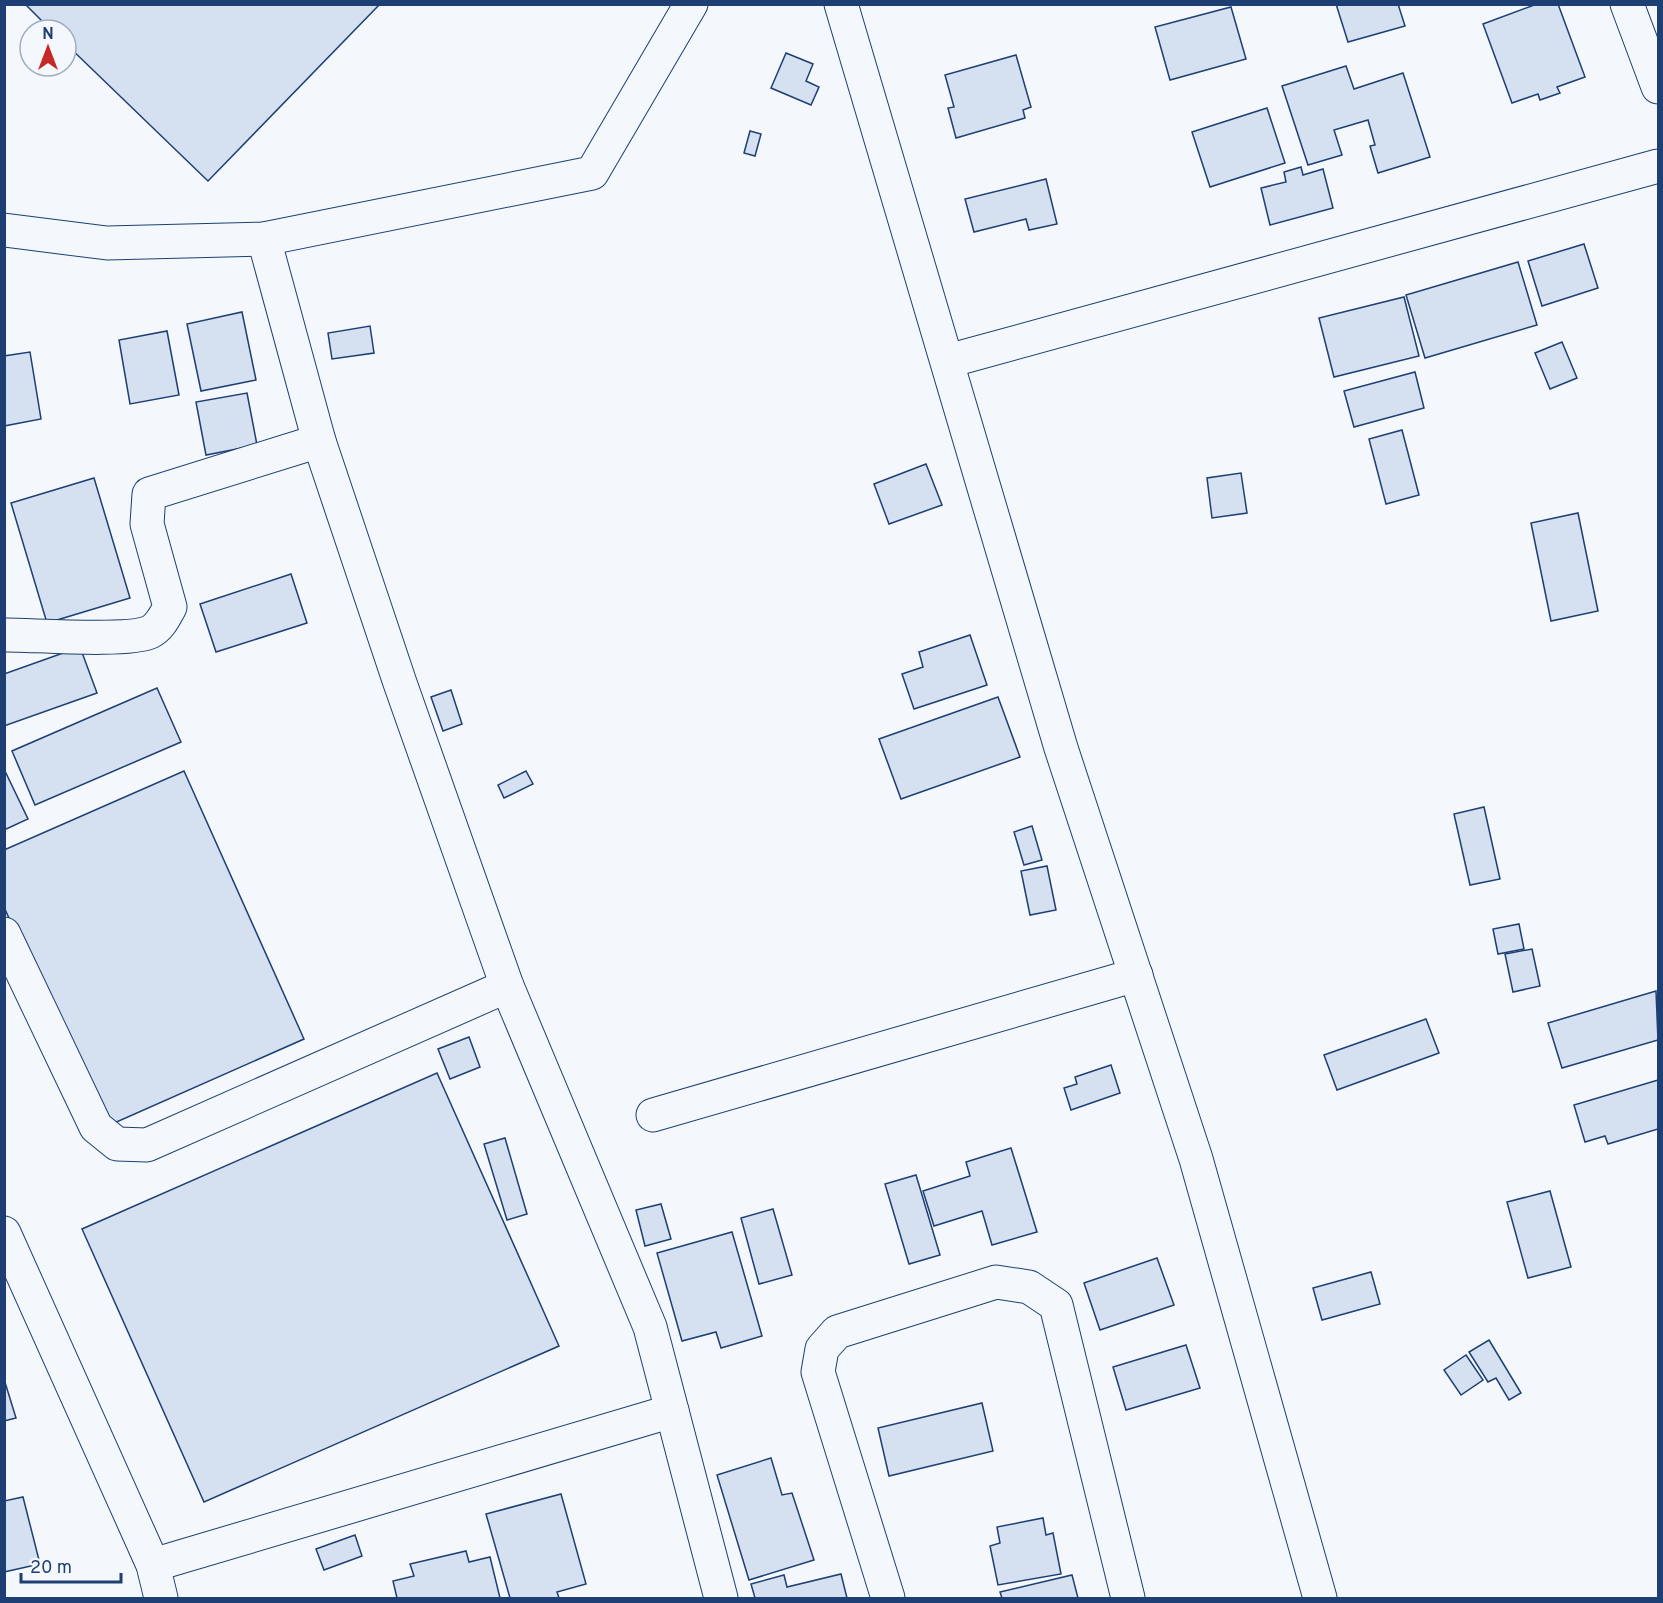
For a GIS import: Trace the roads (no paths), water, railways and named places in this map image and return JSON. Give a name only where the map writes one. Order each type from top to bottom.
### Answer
[{"type":"street","points":[[4,230],[107,243],[264,239],[592,173],[691,4]]},
{"type":"street","points":[[841,4],[1061,748],[1196,1159],[1320,1599]]},
{"type":"street","points":[[1627,4],[1659,87]]},
{"type":"street","points":[[948,361],[1659,166]]},
{"type":"street","points":[[264,239],[319,441],[400,682],[507,986],[650,1327],[721,1599]]},
{"type":"street","points":[[7,635],[128,636],[150,632],[162,622],[170,607],[147,524],[149,494],[319,441]]},
{"type":"street","points":[[4,934],[96,1127],[117,1144],[147,1145],[507,986]]},
{"type":"street","points":[[653,1115],[1136,975]]},
{"type":"street","points":[[4,1233],[153,1565],[161,1599]]},
{"type":"street","points":[[888,1599],[818,1372],[822,1349],[837,1332],[996,1282],[1029,1287],[1056,1305],[1128,1599]]},
{"type":"street","points":[[153,1565],[672,1411]]}]
